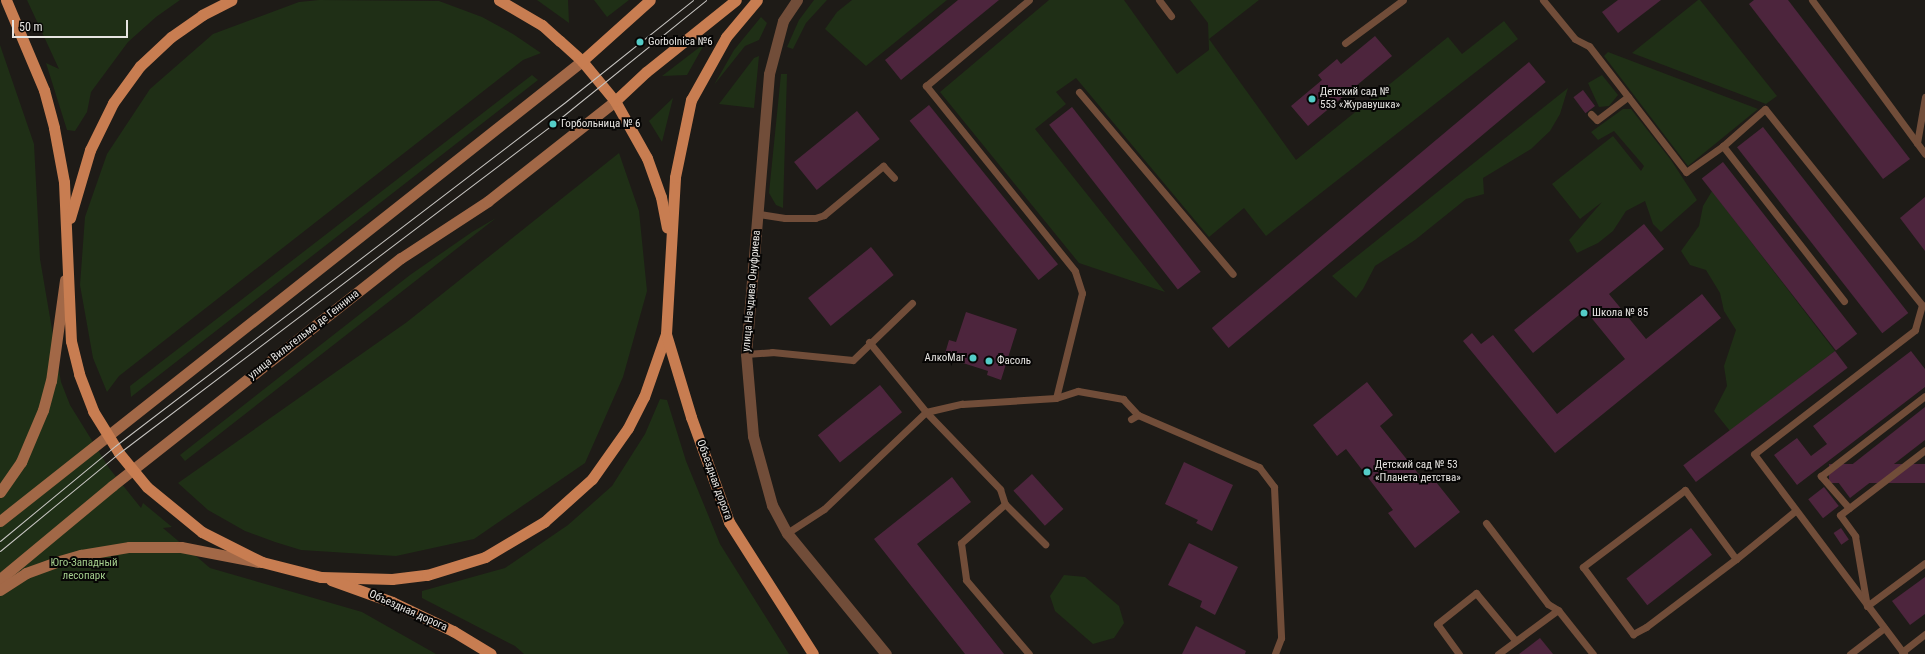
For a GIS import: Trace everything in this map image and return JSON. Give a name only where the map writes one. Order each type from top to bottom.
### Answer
[{"type":"main road","points":[[6,0],[44,90],[64,182],[68,229],[67,268],[71,341],[77,367],[93,411],[107,434],[133,470],[154,493],[202,532],[262,562]]},
{"type":"main road","points":[[68,229],[78,187],[90,150],[113,103],[140,66],[172,37],[202,14],[231,0]]},
{"type":"main road","points":[[500,0],[542,25],[582,61],[615,101],[647,158],[661,197],[670,239]]},
{"type":"main road","points":[[0,521],[107,434],[582,61],[650,0]]},
{"type":"main road","points":[[615,101],[646,72],[736,0]]},
{"type":"main road","points":[[0,590],[26,573],[56,562],[81,555],[130,547],[181,547],[262,562],[321,577],[392,579],[427,575],[485,557],[544,522],[592,479],[628,428],[644,397],[666,334],[670,239],[675,177],[691,100],[726,37],[757,0]]},
{"type":"main road","name":"улица Вильгельма де Геннина","points":[[0,579],[133,470],[401,258],[488,200],[615,101]]},
{"type":"main road","points":[[0,492],[21,462],[43,410],[51,381],[67,268]]},
{"type":"main road","name":"Объездная дорога","points":[[666,334],[691,417],[729,522],[813,654]]},
{"type":"main road","name":"Объездная дорога","points":[[321,577],[392,602],[453,631],[491,654]]},
{"type":"street","name":"улица Начдива Онуфриева","points":[[797,0],[783,21],[773,54],[759,214],[750,290],[746,354],[753,436],[772,506],[787,532],[886,654]]},
{"type":"lane","points":[[1028,0],[926,86],[1075,272],[1082,293],[1056,398]]},
{"type":"lane","points":[[1159,0],[1171,16]]},
{"type":"lane","points":[[1345,43],[1403,0]]},
{"type":"lane","points":[[1543,0],[1575,39],[1589,46],[1686,172],[1723,146],[1765,109],[1922,305],[1915,330],[1754,454],[1795,511],[1903,653],[1925,634]]},
{"type":"lane","points":[[1812,0],[1925,154]]},
{"type":"lane","points":[[1079,92],[1233,274]]},
{"type":"lane","points":[[1917,143],[1925,96]]},
{"type":"lane","points":[[1591,114],[1597,120],[1628,97]]},
{"type":"lane","points":[[1723,146],[1844,301]]},
{"type":"lane","points":[[759,214],[785,218],[815,218],[824,215],[883,166],[894,178]]},
{"type":"lane","points":[[746,354],[772,352],[853,360],[869,342],[912,304]]},
{"type":"lane","points":[[869,342],[926,412],[1000,489],[1005,504],[1045,544]]},
{"type":"lane","points":[[787,532],[824,509],[926,412],[962,404],[1056,398],[1078,392],[1123,399],[1138,416],[1259,467],[1274,487],[1281,638],[1274,654]]},
{"type":"lane","points":[[1849,508],[1822,476],[1925,396]]},
{"type":"lane","points":[[1131,419],[1138,416]]},
{"type":"lane","points":[[1867,606],[1855,536],[1840,515],[1925,450]]},
{"type":"lane","points":[[1736,559],[1685,490],[1583,567],[1633,634],[1646,627],[1736,559],[1795,511]]},
{"type":"lane","points":[[1005,504],[960,543],[966,580],[1029,654]]},
{"type":"lane","points":[[1486,523],[1548,604],[1558,610],[1593,654]]},
{"type":"lane","points":[[1867,606],[1925,563]]},
{"type":"lane","points":[[1459,654],[1437,624],[1476,593],[1515,640]]},
{"type":"lane","points":[[1498,654],[1515,640],[1558,610]]},
{"type":"lane","points":[[1850,654],[1884,628]]},
{"type":"green space","points":[[27,0],[180,0],[156,17],[128,42],[91,92],[87,112],[75,131],[67,130],[46,63],[59,69]]},
{"type":"green space","points":[[319,0],[439,1],[482,17],[513,34],[541,53],[523,60],[119,376],[107,392],[93,358],[80,285],[85,217],[107,154],[150,89],[213,34],[299,2]]},
{"type":"green space","points":[[537,0],[568,0],[569,23]]},
{"type":"green space","points":[[594,0],[629,0],[607,17]]},
{"type":"green space","points":[[814,0],[827,0],[806,23],[793,49],[787,47],[799,20]]},
{"type":"green space","points":[[852,0],[947,0],[866,66],[825,29],[837,12]]},
{"type":"green space","points":[[1049,0],[1124,0],[1177,74],[1209,50],[1208,23],[1190,0],[1259,0],[1209,39],[1296,160],[1448,37],[1462,54],[1504,21],[1518,39],[1266,236],[1244,208],[1209,237],[1076,78],[1056,92],[1066,104],[1035,129],[1165,292],[1079,263],[940,92]]},
{"type":"green space","points":[[1698,0],[1700,0],[1777,96],[1766,104],[1632,53]]},
{"type":"green space","points":[[761,17],[767,23],[759,40],[745,46],[714,85],[734,50]]},
{"type":"green space","points":[[705,43],[687,75],[662,76]]},
{"type":"green space","name":"Юго-Западный лесопарк","points":[[0,45],[34,144],[40,259],[61,382],[70,405],[109,468],[141,508],[143,503],[172,527],[163,528],[210,568],[362,612],[436,654],[0,654]]},
{"type":"green space","points":[[1608,52],[1758,109],[1688,166],[1604,56]]},
{"type":"green space","points":[[759,56],[754,108],[719,104],[754,58]]},
{"type":"green space","points":[[781,74],[787,74],[783,208],[776,205],[769,193]]},
{"type":"green space","points":[[532,75],[538,80],[131,397],[130,386]]},
{"type":"green space","points":[[1602,75],[1618,95],[1609,106],[1599,107],[1588,83]]},
{"type":"green space","points":[[1568,88],[1560,114],[1550,131],[1531,149],[1483,178],[1484,194],[1466,199],[1415,240],[1375,266],[1363,289],[1356,298],[1332,276]]},
{"type":"green space","points":[[673,98],[662,142],[649,121]]},
{"type":"green space","points":[[1623,109],[1631,109],[1671,160],[1697,200],[1661,232],[1653,224],[1645,201],[1626,211],[1613,231],[1598,243],[1577,253],[1569,240],[1602,202],[1580,219],[1552,184],[1613,136],[1641,171],[1644,166],[1614,131],[1598,140],[1591,132]]},
{"type":"green space","points":[[619,153],[639,211],[647,291],[623,377],[585,463],[474,539],[396,556],[301,550],[275,542],[245,531],[208,510],[178,483],[407,322]]},
{"type":"green space","points":[[1712,191],[1835,351],[1730,431],[1714,411],[1727,386],[1724,366],[1736,330],[1724,311],[1720,293],[1706,270],[1690,265],[1681,251],[1699,226],[1703,206]]},
{"type":"green space","points":[[496,218],[185,461],[180,455],[410,275],[472,232]]},
{"type":"green space","points":[[660,399],[667,400],[686,461],[720,544],[789,654],[524,654],[515,646],[422,598],[422,591],[505,568],[568,525],[612,486],[645,434]]},
{"type":"green space","points":[[1064,575],[1085,577],[1119,606],[1124,623],[1114,638],[1093,644],[1055,611],[1050,596]]},
{"type":"building","points":[[958,0],[999,0],[901,80],[885,60]]},
{"type":"building","points":[[1618,0],[1661,0],[1618,33],[1602,12]]},
{"type":"building","points":[[1754,0],[1788,0],[1910,159],[1883,179],[1749,4]]},
{"type":"building","points":[[1375,36],[1392,56],[1308,126],[1291,106],[1322,80],[1318,75],[1337,59],[1341,64]]},
{"type":"building","points":[[1529,62],[1546,82],[1229,348],[1212,328]]},
{"type":"building","points":[[1583,90],[1595,106],[1585,113],[1573,97]]},
{"type":"building","points":[[929,105],[1058,264],[1039,280],[910,121]]},
{"type":"building","points":[[1072,107],[1201,272],[1178,290],[1049,125]]},
{"type":"building","points":[[857,111],[880,139],[817,190],[794,162]]},
{"type":"building","points":[[1763,127],[1908,313],[1882,333],[1737,147]]},
{"type":"building","points":[[1723,162],[1857,334],[1836,350],[1702,179]]},
{"type":"building","points":[[1925,197],[1925,251],[1900,218]]},
{"type":"building","points":[[1644,224],[1664,249],[1609,294],[1646,339],[1702,294],[1721,318],[1555,453],[1463,341],[1472,333],[1481,344],[1493,335],[1557,414],[1625,359],[1585,310],[1533,353],[1514,330]]},
{"type":"building","points":[[871,247],[894,275],[831,326],[808,298]]},
{"type":"building","points":[[966,312],[1017,329],[1001,380],[987,375],[988,371],[944,357],[949,340],[956,342]]},
{"type":"building","points":[[1835,351],[1848,368],[1696,482],[1683,465]]},
{"type":"building","points":[[1911,351],[1925,369],[1925,387],[1797,485],[1774,455],[1797,438],[1811,456],[1827,444],[1813,426]]},
{"type":"building","points":[[1367,382],[1393,415],[1380,426],[1425,482],[1432,477],[1460,512],[1415,548],[1388,513],[1393,510],[1346,449],[1337,456],[1313,425]]},
{"type":"building","points":[[880,385],[902,412],[840,463],[818,435]]},
{"type":"building","points":[[1925,407],[1925,440],[1850,498],[1835,478]]},
{"type":"building","points":[[1184,462],[1233,485],[1212,531],[1196,523],[1198,520],[1165,504]]},
{"type":"building","points":[[1829,464],[1925,464],[1925,483],[1829,483]]},
{"type":"building","points":[[1032,474],[1063,509],[1045,526],[1013,491]]},
{"type":"building","points":[[952,477],[971,502],[917,544],[1004,654],[965,654],[874,539]]},
{"type":"building","points":[[1824,487],[1839,506],[1823,518],[1808,499]]},
{"type":"building","points":[[1691,528],[1712,555],[1647,605],[1626,578]]},
{"type":"building","points":[[1841,528],[1849,540],[1841,545],[1834,533]]},
{"type":"building","points":[[1189,543],[1238,567],[1215,615],[1200,607],[1202,601],[1168,585]]},
{"type":"building","points":[[1925,577],[1925,614],[1910,625],[1892,601]]},
{"type":"building","points":[[1196,626],[1246,651],[1245,654],[1182,654]]},
{"type":"building","points":[[1540,638],[1553,654],[1519,654]]},
{"type":"tram line","points":[[0,541],[115,446],[564,103],[693,0]]},
{"type":"tram line","points":[[0,551],[119,453],[553,124],[706,0]]},
{"type":"place","name":"Gorbolnica №6","points":[[640,42]]},
{"type":"place","name":"Детский сад № 553 «Журавушка»","points":[[1312,99]]},
{"type":"place","name":"Горбольница № 6","points":[[553,124]]},
{"type":"place","name":"Школа № 85","points":[[1584,313]]},
{"type":"place","name":"АлкоМаг","points":[[973,358]]},
{"type":"place","name":"Фасоль","points":[[989,361]]},
{"type":"place","name":"Детский сад № 53 «Планета детства»","points":[[1367,472]]}]
